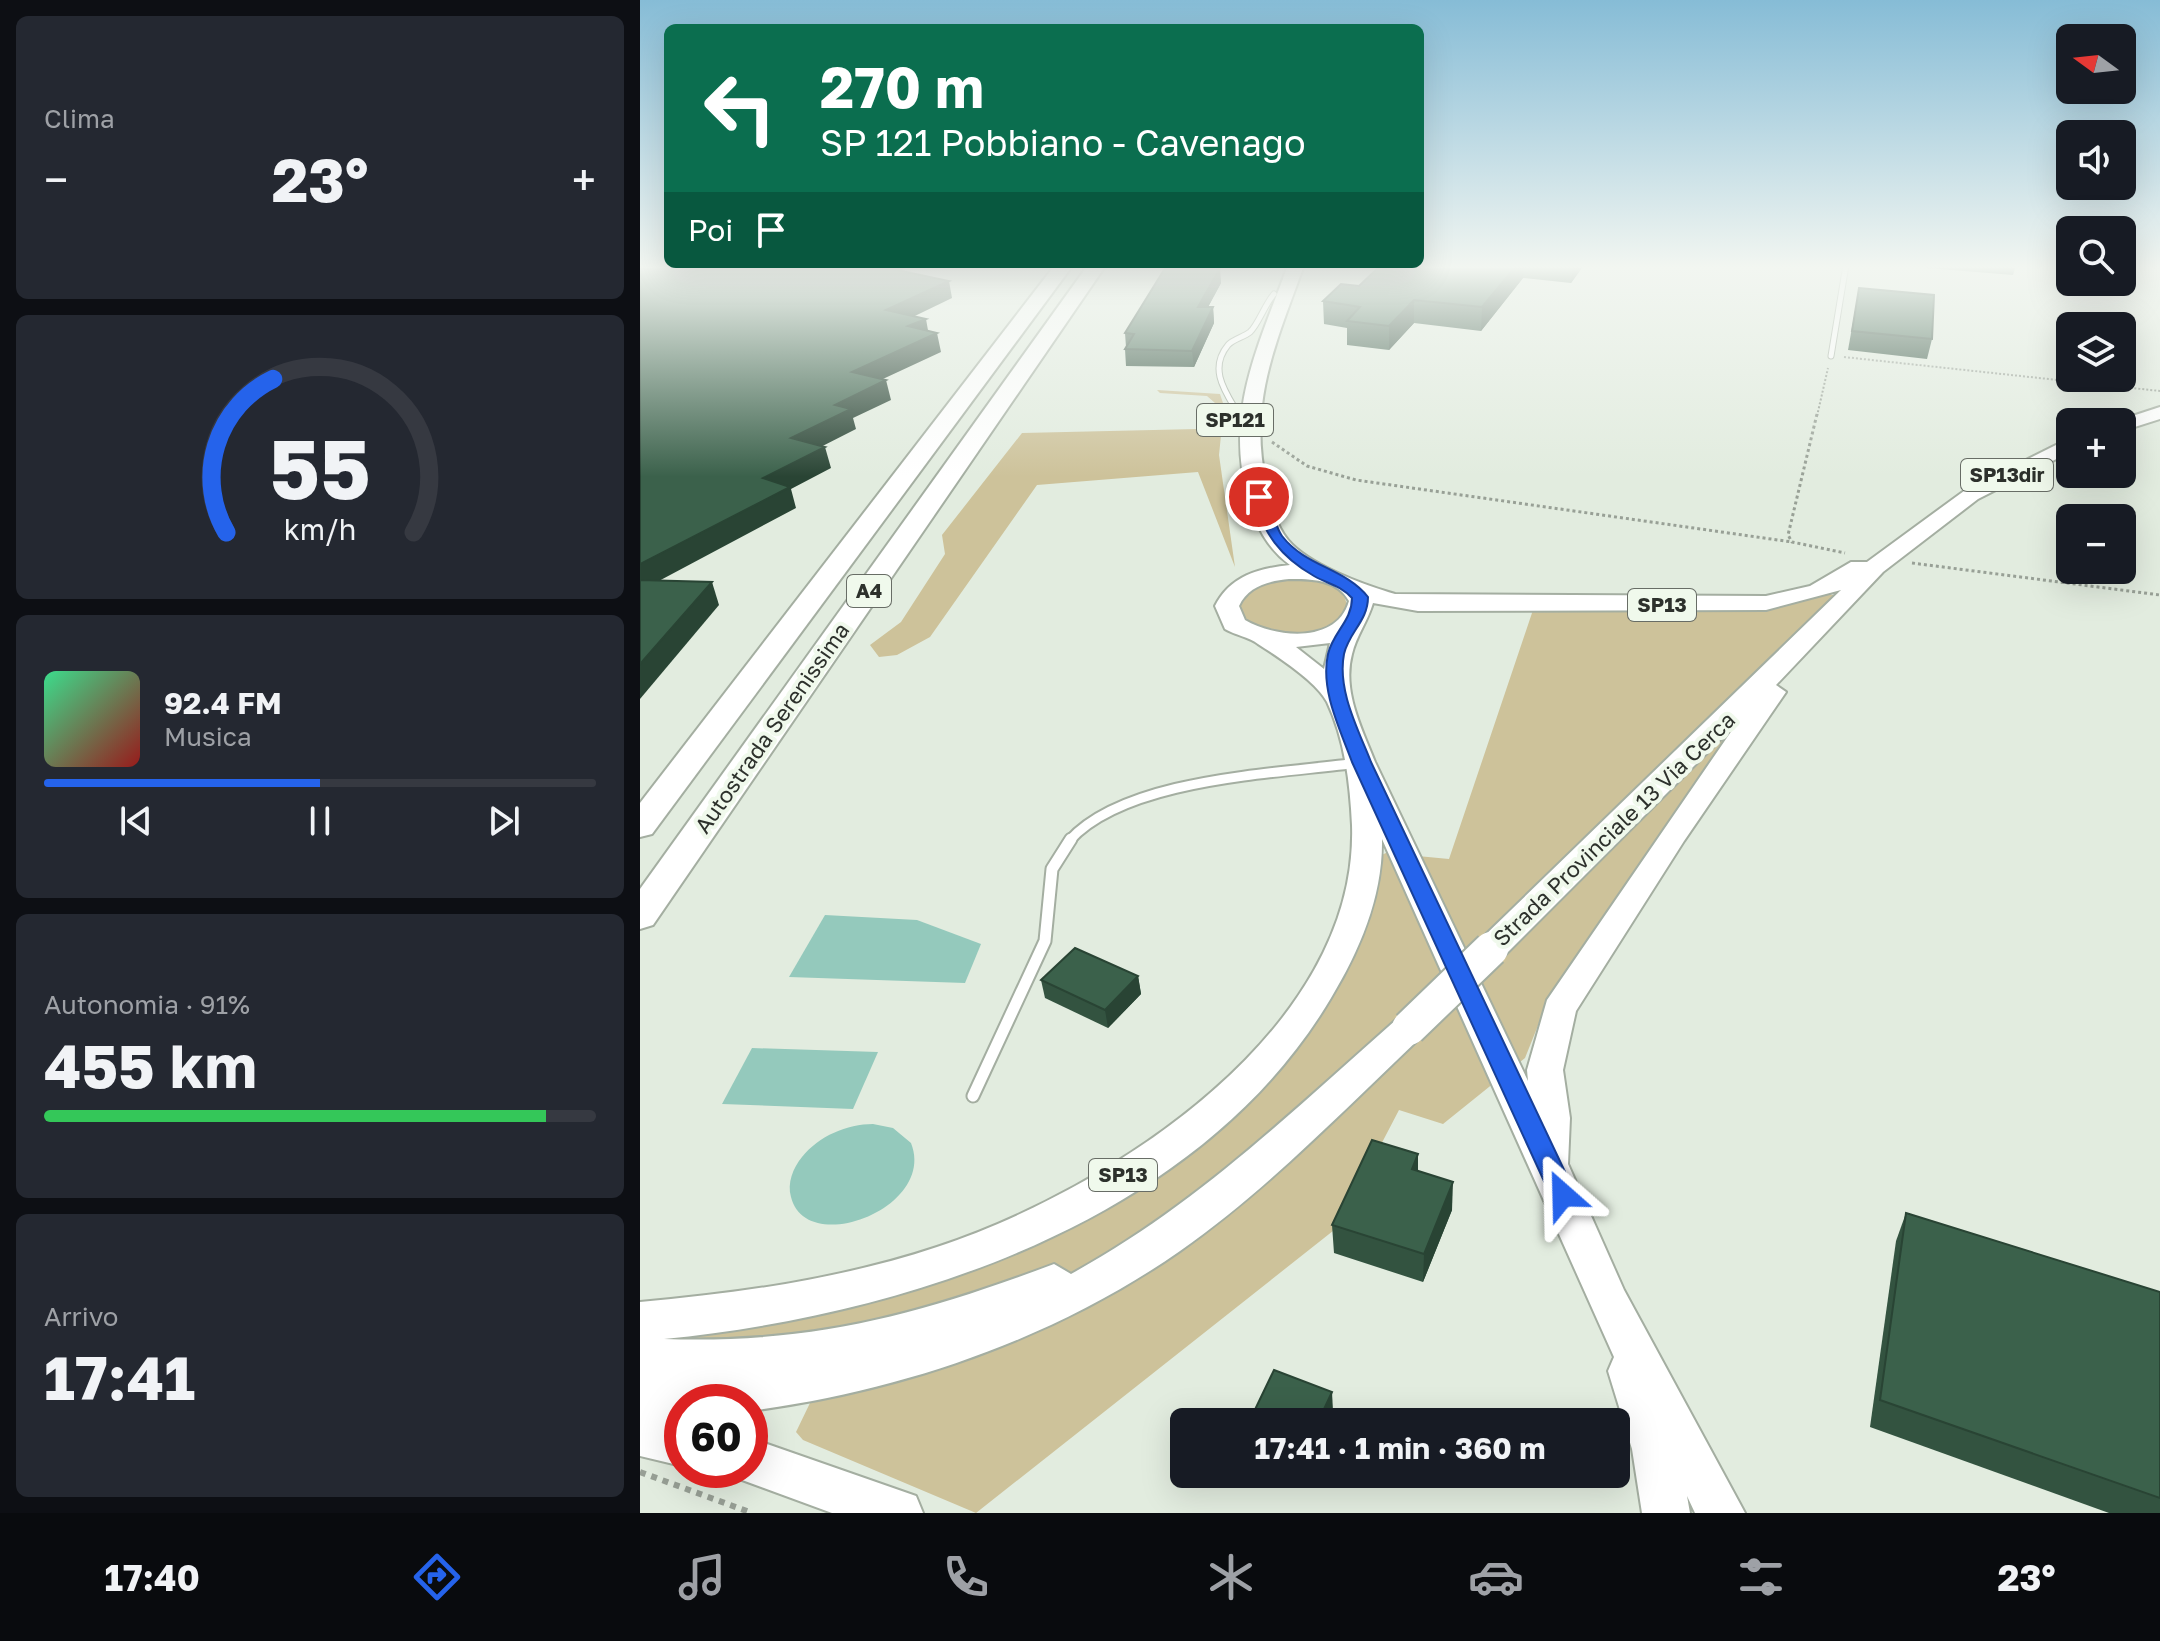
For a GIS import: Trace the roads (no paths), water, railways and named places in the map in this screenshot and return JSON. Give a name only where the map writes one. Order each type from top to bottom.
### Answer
[{"type":"highway","name":"Autostrada Serenissima","points":[[640,826],[1011,336]]},
{"type":"highway","name":"Autostrada Serenissima","points":[[640,916],[1047,336]]},
{"type":"highway","points":[[640,789],[746,658],[797,620]]},
{"type":"main road","name":"SP121","points":[[1260,336],[1236,410],[1235,440],[1241,486],[1260,554],[1254,580],[1285,572],[1321,574]]},
{"type":"main road","name":"SP121","points":[[1272,336],[1253,389],[1250,435],[1263,508],[1277,541],[1296,559],[1354,589]]},
{"type":"main road","points":[[2136,421],[2160,413]]},
{"type":"main road","name":"SP13dir","points":[[1850,594],[1875,567],[1946,511],[2026,464],[2056,450]]},
{"type":"main road","name":"SP13","points":[[1254,471],[1278,521],[1299,545],[1313,554],[1403,593],[1533,605]]},
{"type":"main road","name":"SP13","points":[[1354,589],[1410,604],[1720,606],[1796,598],[1839,582],[1906,527],[1946,511]]},
{"type":"main road","points":[[1254,580],[1233,594],[1227,613],[1240,629],[1265,639],[1299,660],[1337,696]]},
{"type":"main road","points":[[1354,589],[1361,604],[1336,653],[1337,696],[1361,762],[1550,1167],[1608,1302],[1721,1513]]},
{"type":"main road","points":[[1550,1167],[1552,1131],[1545,1070],[1559,1009],[1734,746],[1787,675],[1832,625],[1850,594]]},
{"type":"main road","name":"Strada Provinciale 13 Via Cerca","points":[[640,1396],[708,1396],[786,1385],[957,1344],[1016,1322],[1113,1271],[1167,1237],[1409,1028],[1850,594]]},
{"type":"main road","points":[[1265,639],[1317,639],[1339,631],[1354,621]]},
{"type":"main road","name":"SP13","points":[[640,1322],[782,1304],[844,1292],[942,1264],[1066,1208],[1125,1174],[1205,1118],[1290,1035],[1317,999],[1339,958],[1356,912],[1365,871],[1367,841],[1361,762]]},
{"type":"main road","name":"Strada Provinciale 13 Via Cerca","points":[[640,1359],[716,1362],[779,1359],[908,1336],[1014,1301],[1049,1285],[1106,1258],[1229,1186]]},
{"type":"main road","points":[[1608,1302],[1655,1449],[1666,1513]]},
{"type":"main road","points":[[640,1434],[664,1439]]},
{"type":"main road","points":[[768,1467],[899,1513]]},
{"type":"lane","points":[[1236,410],[1219,382],[1218,369],[1228,345],[1244,336]]},
{"type":"lane","points":[[1831,356],[1834,336]]},
{"type":"lane","points":[[973,1096],[1045,941],[1052,869],[1061,850],[1076,833],[1107,812],[1167,789],[1361,762]]},
{"type":"water","points":[[825,915],[917,920],[981,944],[965,983],[789,977]]},
{"type":"water","points":[[752,1048],[878,1052],[853,1109],[722,1104]]},
{"type":"water","points":[[873,1124],[893,1128],[911,1143],[914,1166],[905,1187],[888,1205],[866,1217],[842,1224],[820,1223],[802,1215],[791,1197],[790,1181],[802,1157],[834,1133],[853,1126]]}]
